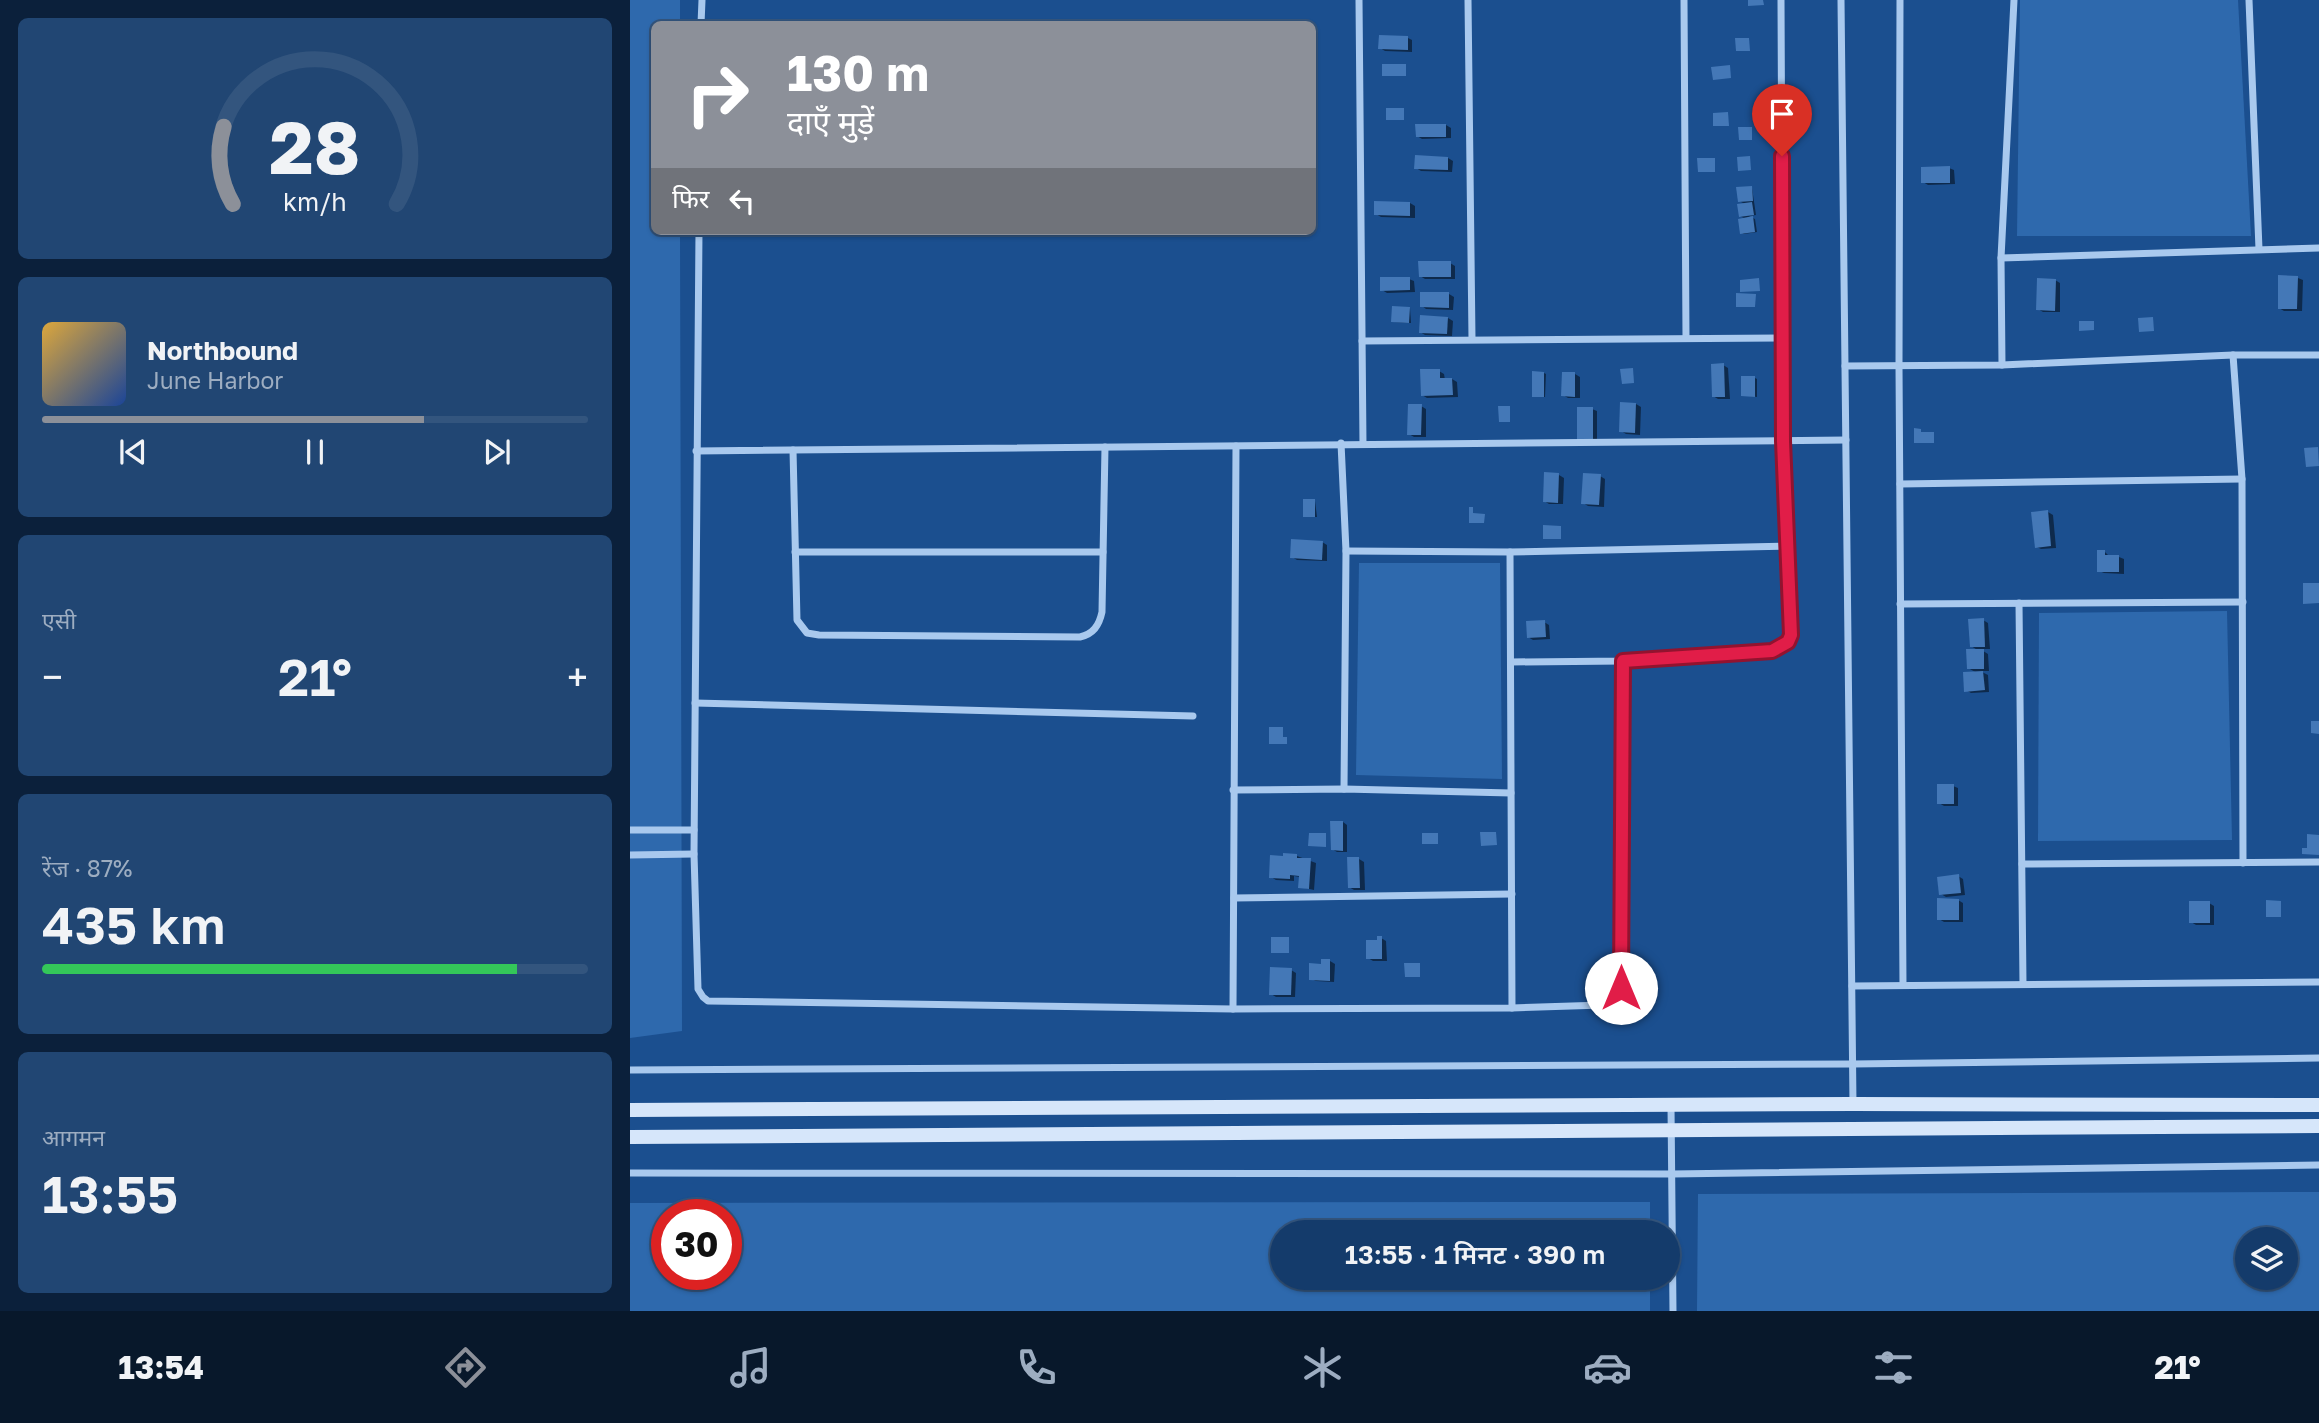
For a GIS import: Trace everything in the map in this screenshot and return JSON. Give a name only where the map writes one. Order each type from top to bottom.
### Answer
[{"type":"street","points":[[701,21],[702,0]]},
{"type":"street","points":[[1359,0],[1363,444]]},
{"type":"street","points":[[1468,0],[1472,339]]},
{"type":"street","points":[[1684,0],[1686,338]]},
{"type":"street","points":[[1511,662],[1623,661],[1772,651],[1788,642],[1792,625],[1783,441],[1781,0]]},
{"type":"street","points":[[1841,0],[1853,1104]]},
{"type":"street","points":[[1900,0],[1899,484],[1903,985]]},
{"type":"street","points":[[2002,365],[2001,258],[2014,0]]},
{"type":"street","points":[[2249,0],[2259,248]]},
{"type":"street","points":[[699,235],[694,854],[698,989],[708,1001],[1233,1009],[1603,1005],[1618,995],[1621,988],[1623,661]]},
{"type":"street","points":[[2001,258],[2319,248]]},
{"type":"street","points":[[1362,341],[1782,338]]},
{"type":"street","points":[[1844,366],[2002,365],[2233,355],[2319,355]]},
{"type":"street","points":[[2233,355],[2242,480],[2243,863]]},
{"type":"street","points":[[696,451],[1846,440]]},
{"type":"street","points":[[1340,443],[1346,551],[1344,789]]},
{"type":"street","points":[[1233,1009],[1236,446]]},
{"type":"street","points":[[793,450],[797,620],[807,633],[1035,638],[1089,635],[1095,629],[1102,612],[1105,447]]},
{"type":"street","points":[[1899,484],[2242,480]]},
{"type":"street","points":[[1346,551],[1510,552],[1787,546]]},
{"type":"street","points":[[795,552],[1103,552]]},
{"type":"street","points":[[1510,552],[1512,1008]]},
{"type":"street","points":[[1900,604],[2243,602]]},
{"type":"street","points":[[2019,603],[2023,984]]},
{"type":"street","points":[[695,703],[1193,716]]},
{"type":"street","points":[[1233,790],[1344,789],[1511,793]]},
{"type":"street","points":[[630,830],[694,831]]},
{"type":"street","points":[[630,855],[694,854]]},
{"type":"street","points":[[2022,864],[2319,862]]},
{"type":"street","points":[[1234,898],[1512,894]]},
{"type":"street","points":[[1852,985],[2319,982]]},
{"type":"street","points":[[630,1070],[1853,1064],[2319,1058]]},
{"type":"street","points":[[630,1110],[1853,1104],[2319,1105]]},
{"type":"street","points":[[1671,1106],[1673,1311]]},
{"type":"street","points":[[630,1137],[2319,1126]]},
{"type":"street","points":[[630,1172],[1672,1174],[2319,1165]]},
{"type":"shaded area","points":[[630,0],[680,0],[680,21],[651,21],[651,235],[680,235],[682,1031],[630,1038]]},
{"type":"shaded area","points":[[2020,0],[2238,0],[2251,236],[2017,236]]},
{"type":"shaded area","points":[[1359,563],[1500,563],[1502,779],[1356,775]]},
{"type":"shaded area","points":[[2227,611],[2232,840],[2038,841],[2039,613]]},
{"type":"shaded area","points":[[2319,1192],[2319,1311],[1697,1311],[1698,1194]]},
{"type":"shaded area","points":[[1650,1202],[1650,1220],[1270,1220],[1270,1290],[1650,1290],[1650,1311],[630,1311],[630,1203],[651,1203],[651,1290],[742,1290],[742,1203]]},
{"type":"building","points":[[1748,0],[1763,0],[1764,5],[1748,6]]},
{"type":"building","points":[[1379,35],[1408,36],[1408,50],[1378,49]]},
{"type":"building","points":[[1735,38],[1749,38],[1750,51],[1736,51]]},
{"type":"building","points":[[1382,64],[1406,64],[1406,76],[1382,76]]},
{"type":"building","points":[[1730,65],[1731,78],[1713,80],[1711,67]]},
{"type":"building","points":[[1386,108],[1404,108],[1404,120],[1386,120]]},
{"type":"building","points":[[1728,112],[1729,126],[1713,126],[1713,113]]},
{"type":"building","points":[[1415,124],[1446,124],[1446,137],[1416,137]]},
{"type":"building","points":[[1738,127],[1752,127],[1752,140],[1739,140]]},
{"type":"building","points":[[1415,155],[1448,157],[1448,170],[1414,169]]},
{"type":"building","points":[[1750,156],[1751,170],[1738,171],[1737,157]]},
{"type":"building","points":[[1697,158],[1715,158],[1715,172],[1698,172]]},
{"type":"building","points":[[1950,166],[1950,183],[1921,183],[1921,167]]},
{"type":"building","points":[[1752,186],[1753,201],[1738,202],[1736,187]]},
{"type":"building","points":[[1374,201],[1410,202],[1410,216],[1374,215]]},
{"type":"building","points":[[1752,202],[1754,215],[1739,217],[1737,204]]},
{"type":"building","points":[[1753,216],[1755,232],[1740,234],[1738,219]]},
{"type":"building","points":[[1418,261],[1451,261],[1451,277],[1419,277]]},
{"type":"building","points":[[2278,275],[2298,276],[2297,309],[2278,309]]},
{"type":"building","points":[[1380,277],[1410,277],[1410,290],[1380,291]]},
{"type":"building","points":[[1759,278],[1760,291],[1740,292],[1740,280]]},
{"type":"building","points":[[2037,278],[2056,279],[2055,311],[2036,310]]},
{"type":"building","points":[[1420,292],[1449,292],[1449,308],[1420,307]]},
{"type":"building","points":[[1736,293],[1756,294],[1755,307],[1736,307]]},
{"type":"building","points":[[1392,306],[1410,307],[1409,323],[1391,322]]},
{"type":"building","points":[[1420,315],[1448,317],[1447,334],[1419,333]]},
{"type":"building","points":[[2153,317],[2154,331],[2139,332],[2138,318]]},
{"type":"building","points":[[2079,321],[2094,321],[2094,330],[2079,331]]},
{"type":"building","points":[[1724,363],[1725,397],[1712,397],[1711,364]]},
{"type":"building","points":[[1633,368],[1634,383],[1622,384],[1620,369]]},
{"type":"building","points":[[1420,369],[1440,369],[1440,378],[1452,378],[1453,395],[1421,396]]},
{"type":"building","points":[[1532,371],[1544,372],[1544,397],[1532,397]]},
{"type":"building","points":[[1562,372],[1575,372],[1575,397],[1561,396]]},
{"type":"building","points":[[1741,376],[1755,376],[1755,397],[1741,396]]},
{"type":"building","points":[[1620,402],[1636,403],[1635,433],[1619,432]]},
{"type":"building","points":[[1408,404],[1422,404],[1421,435],[1407,435]]},
{"type":"building","points":[[1498,406],[1510,406],[1510,422],[1499,422]]},
{"type":"building","points":[[1577,407],[1593,407],[1593,439],[1577,439]]},
{"type":"building","points":[[1914,428],[1921,429],[1921,432],[1934,432],[1934,443],[1914,443]]},
{"type":"building","points":[[2318,447],[2319,466],[2306,467],[2304,448]]},
{"type":"building","points":[[1544,472],[1559,473],[1558,503],[1543,502]]},
{"type":"building","points":[[1583,473],[1601,474],[1599,505],[1581,504]]},
{"type":"building","points":[[1303,499],[1315,499],[1315,517],[1303,517]]},
{"type":"building","points":[[1469,507],[1473,507],[1473,513],[1485,514],[1484,523],[1469,523]]},
{"type":"building","points":[[2048,510],[2051,546],[2035,548],[2031,512]]},
{"type":"building","points":[[1543,525],[1561,526],[1561,539],[1543,539]]},
{"type":"building","points":[[1291,539],[1323,541],[1322,560],[1290,558]]},
{"type":"building","points":[[2097,550],[2105,550],[2105,555],[2119,555],[2119,572],[2097,572]]},
{"type":"building","points":[[2303,583],[2319,583],[2319,603],[2303,604]]},
{"type":"building","points":[[1984,618],[1985,647],[1970,647],[1968,619]]},
{"type":"building","points":[[1545,620],[1546,637],[1527,638],[1526,621]]},
{"type":"building","points":[[1966,649],[1984,649],[1984,669],[1967,669]]},
{"type":"building","points":[[1983,671],[1985,690],[1964,692],[1963,672]]},
{"type":"building","points":[[2311,721],[2319,721],[2319,734],[2311,733]]},
{"type":"building","points":[[1269,727],[1283,727],[1283,737],[1287,737],[1287,744],[1269,744]]},
{"type":"building","points":[[1937,784],[1954,784],[1954,804],[1937,804]]},
{"type":"building","points":[[1330,821],[1343,821],[1343,851],[1331,850]]},
{"type":"building","points":[[1480,832],[1496,832],[1497,845],[1481,846]]},
{"type":"building","points":[[1309,833],[1326,833],[1326,847],[1308,846]]},
{"type":"building","points":[[1422,833],[1438,833],[1438,844],[1422,844]]},
{"type":"building","points":[[2307,834],[2319,835],[2319,855],[2302,854],[2302,848],[2307,848]]},
{"type":"building","points":[[1283,853],[1297,854],[1297,858],[1311,858],[1309,889],[1298,888],[1299,876],[1290,875],[1290,879],[1269,878],[1270,855],[1283,856]]},
{"type":"building","points":[[1347,857],[1359,857],[1360,888],[1348,888]]},
{"type":"building","points":[[1959,874],[1961,893],[1939,895],[1937,877]]},
{"type":"building","points":[[1937,898],[1959,899],[1959,920],[1937,920]]},
{"type":"building","points":[[2266,900],[2281,901],[2281,917],[2266,917]]},
{"type":"building","points":[[2189,901],[2210,901],[2210,923],[2189,923]]},
{"type":"building","points":[[1377,936],[1382,936],[1382,959],[1366,959],[1366,940],[1377,940]]},
{"type":"building","points":[[1271,937],[1289,937],[1289,953],[1271,953]]},
{"type":"building","points":[[1321,959],[1330,959],[1330,981],[1309,980],[1309,963],[1321,964]]},
{"type":"building","points":[[1404,963],[1420,963],[1420,977],[1405,977]]},
{"type":"building","points":[[1270,967],[1292,968],[1291,995],[1269,995]]},
{"type":"route","points":[[1621,988],[1623,661],[1772,651],[1788,642],[1791,635],[1783,441],[1782,156]]}]
